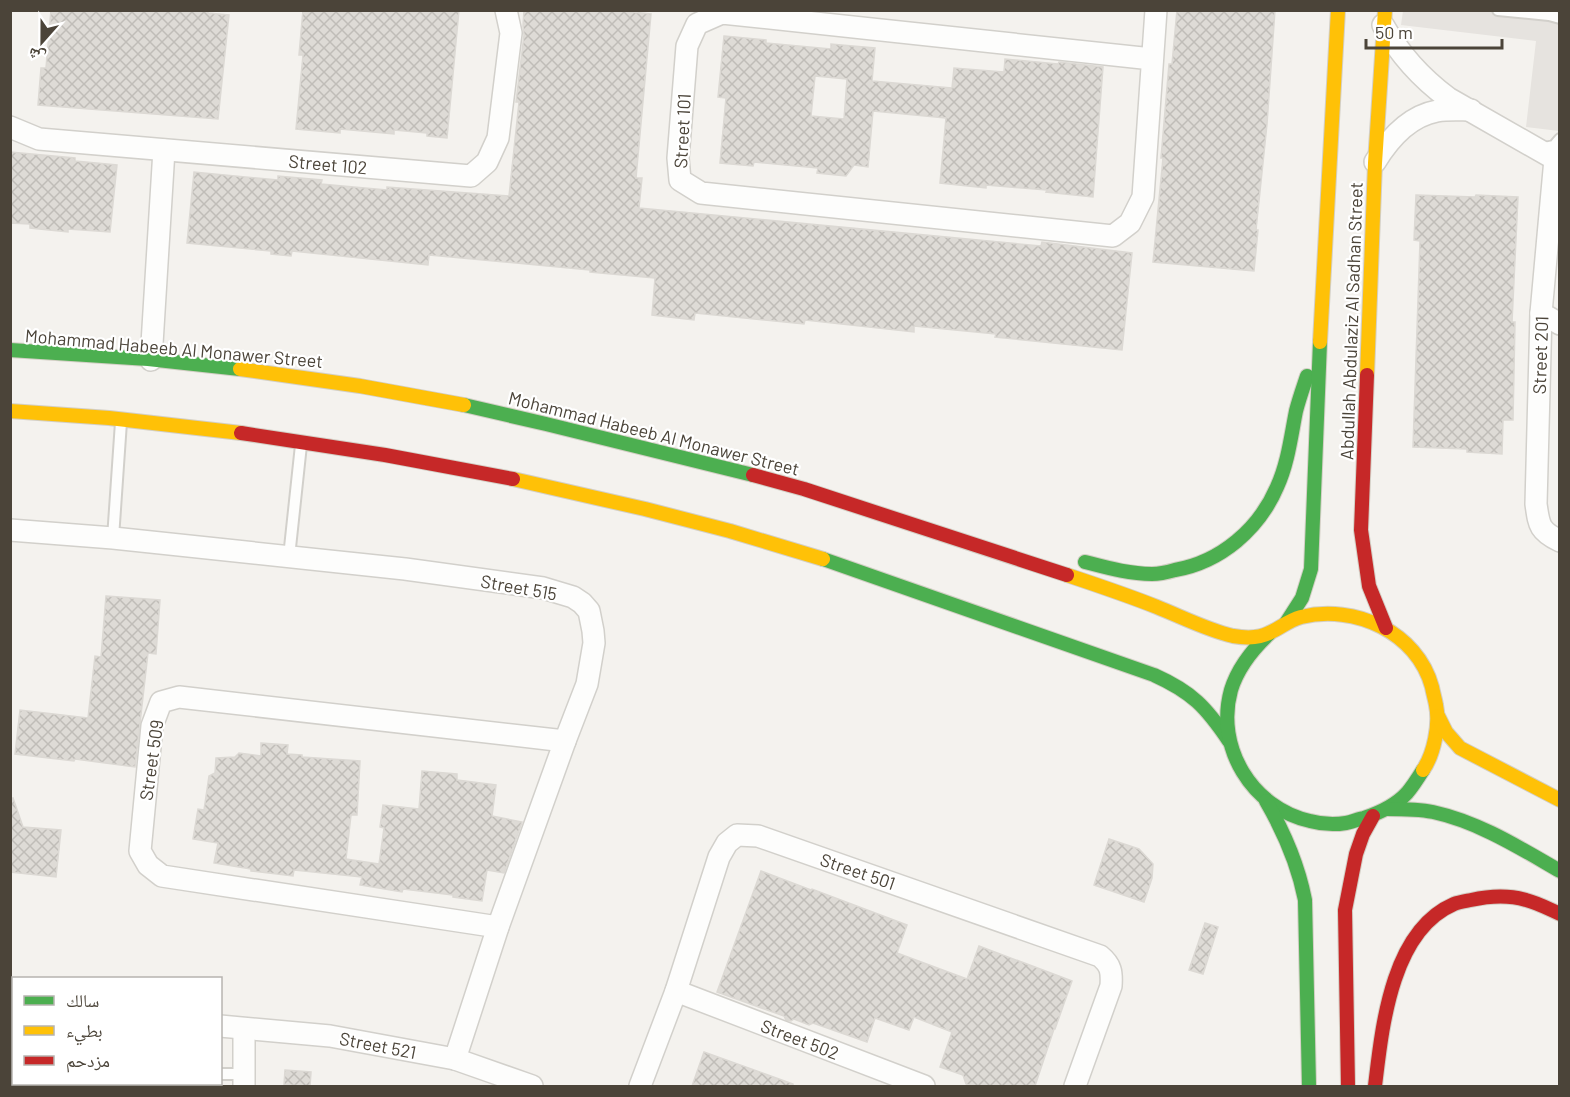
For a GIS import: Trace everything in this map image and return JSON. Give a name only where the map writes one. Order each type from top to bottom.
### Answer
[{"type":"main road","name":"Abdullah Abdulaziz Al Sadhan Street","points":[[1286,623],[1300,604],[1307,588],[1311,569],[1337,14]]},
{"type":"main road","name":"Abdullah Abdulaziz Al Sadhan Street","points":[[1384,18],[1375,163],[1361,530],[1369,585],[1386,628]]},
{"type":"main road","points":[[1071,558],[1122,572],[1155,574],[1197,565],[1229,547],[1261,515],[1277,487],[1287,457],[1297,408],[1310,368],[1320,348]]},
{"type":"main road","name":"Mohammad Habeeb Al Monawer Street","points":[[10,350],[151,360],[315,378],[512,414],[798,488],[1128,595],[1219,632],[1238,637],[1269,634]]},
{"type":"main road","points":[[10,411],[121,419],[302,441],[562,489],[762,540],[815,556],[1170,682],[1201,702],[1230,743]]},
{"type":"main road","points":[[999,553],[1017,549],[1034,549]]},
{"type":"main road","points":[[1318,614],[1341,614],[1365,619],[1386,628],[1413,651],[1424,666],[1436,699],[1438,728],[1433,750],[1424,771],[1411,789],[1387,809],[1361,820],[1342,823],[1316,822],[1286,813],[1264,798],[1239,768],[1230,743],[1227,717],[1230,691],[1236,675],[1256,646],[1286,623],[1318,614]]},
{"type":"main road","points":[[1438,716],[1446,732],[1460,748],[1560,800]]},
{"type":"main road","points":[[1264,798],[1289,844],[1300,874],[1305,900],[1309,1086]]},
{"type":"main road","points":[[1387,809],[1421,810],[1466,822],[1488,831],[1560,871]]},
{"type":"main road","points":[[1348,1086],[1345,910],[1356,854],[1373,816]]},
{"type":"main road","points":[[1375,1086],[1380,1038],[1395,980],[1407,951],[1423,927],[1445,909],[1476,898],[1510,897],[1529,901],[1560,914]]},
{"type":"street","name":"Street 102","points":[[10,127],[39,139],[471,176],[487,162],[498,138],[511,33],[506,10]]},
{"type":"street","name":"Street 101","points":[[1152,59],[722,13],[698,24],[687,46],[678,158],[680,180],[701,193],[1113,236],[1130,223],[1143,197],[1156,10]]},
{"type":"street","points":[[1384,18],[1401,53],[1423,77],[1448,98],[1553,152]]},
{"type":"street","points":[[1375,163],[1390,140],[1417,120],[1435,111],[1471,110]]},
{"type":"street","points":[[151,360],[164,150]]},
{"type":"street","name":"Street 201","points":[[1553,152],[1541,313],[1536,504],[1539,524],[1549,536],[1560,542]]},
{"type":"street","points":[[1541,313],[1560,324]]},
{"type":"street","name":"Street 515","points":[[10,530],[113,538],[405,569],[543,588],[560,592],[582,603],[589,611],[594,643],[587,684],[498,927],[455,1059]]},
{"type":"street","name":"Street 509","points":[[498,927],[162,876],[148,865],[140,851],[152,726],[161,702],[179,697],[565,741]]},
{"type":"street","name":"Street 501","points":[[640,1086],[676,992],[719,857],[727,843],[737,835],[758,836],[1100,956],[1107,962],[1112,972],[1111,986],[1075,1086]]},
{"type":"street","name":"Street 502","points":[[676,992],[924,1086]]},
{"type":"street","name":"Street 521","points":[[222,1026],[330,1036],[455,1059],[531,1086]]},
{"type":"street","points":[[244,1029],[244,1080]]},
{"type":"lane","points":[[1498,10],[1560,18]]},
{"type":"lane","points":[[113,538],[121,419]]},
{"type":"lane","points":[[289,557],[302,441]]},
{"type":"lane","points":[[222,1074],[244,1080]]},
{"type":"shaded area","points":[[1403,11],[1559,11],[1559,131],[1526,127],[1536,41],[1401,25]]},
{"type":"building","points":[[51,10],[208,10],[208,13],[229,15],[218,119],[38,105],[41,68],[46,68]]},
{"type":"building","points":[[303,10],[414,12],[414,10],[459,10],[447,138],[427,136],[427,133],[394,130],[394,134],[340,129],[340,133],[296,129],[303,55],[299,55]]},
{"type":"building","points":[[524,10],[612,10],[651,14],[636,178],[642,178],[639,208],[1041,246],[1042,242],[1132,253],[1122,350],[914,326],[914,332],[805,320],[804,324],[695,313],[694,320],[652,315],[655,278],[590,272],[590,270],[429,255],[428,265],[292,251],[291,256],[271,254],[271,251],[187,243],[194,172],[278,180],[278,176],[322,180],[321,184],[387,190],[387,187],[509,196],[519,102],[516,102],[524,35]]},
{"type":"building","points":[[1177,10],[1275,10],[1254,271],[1153,262],[1169,64],[1172,64]]},
{"type":"building","points":[[724,36],[766,40],[766,43],[831,49],[831,44],[875,48],[872,81],[952,88],[954,68],[1004,72],[1005,59],[1103,67],[1093,197],[1046,192],[1047,190],[986,185],[986,188],[940,183],[946,118],[873,111],[868,167],[854,165],[846,176],[817,173],[818,168],[754,162],[753,166],[720,163],[726,98],[718,97]],"holes":[[[815,76],[847,79],[844,119],[811,116]]]},
{"type":"building","points":[[10,152],[75,158],[75,161],[117,165],[110,232],[68,229],[68,232],[30,228],[30,224],[10,223]]},
{"type":"building","points":[[1416,195],[1518,197],[1512,322],[1515,322],[1513,420],[1503,420],[1502,454],[1467,452],[1467,449],[1413,447],[1420,241],[1414,240]]},
{"type":"building","points":[[106,596],[160,600],[156,654],[148,653],[135,767],[15,754],[20,710],[88,718],[95,656],[101,657]]},
{"type":"building","points":[[261,743],[288,745],[287,754],[302,755],[302,757],[360,761],[357,815],[351,815],[346,859],[379,864],[384,828],[380,827],[383,805],[419,809],[422,771],[457,774],[457,780],[496,785],[492,816],[522,822],[504,873],[487,870],[482,901],[453,897],[453,895],[403,889],[402,892],[360,885],[362,877],[294,870],[293,876],[251,871],[251,869],[214,863],[218,843],[193,839],[198,809],[204,810],[209,776],[215,773],[216,758],[235,757],[239,753],[261,756]]},
{"type":"building","points":[[13,798],[23,827],[61,830],[56,877],[10,872],[10,799]]},
{"type":"building","points":[[1109,839],[1139,849],[1153,864],[1152,878],[1144,902],[1094,885]]},
{"type":"building","points":[[761,871],[907,925],[897,953],[967,979],[979,946],[1072,981],[1035,1086],[972,1086],[966,1084],[963,1075],[940,1067],[952,1032],[914,1017],[909,1030],[875,1018],[867,1042],[813,1023],[809,1025],[794,1019],[786,1020],[784,1016],[717,992]]},
{"type":"building","points":[[1205,923],[1218,927],[1203,974],[1189,970]]},
{"type":"building","points":[[704,1052],[793,1084],[793,1086],[692,1086]]},
{"type":"building","points":[[285,1070],[311,1072],[310,1086],[284,1085]]},
{"type":"traffic: fast","points":[[1286,623],[1302,598],[1311,569],[1320,342]]},
{"type":"traffic: fast","points":[[10,350],[148,359],[240,369]]},
{"type":"traffic: fast","points":[[1085,562],[1127,572],[1161,573],[1208,560],[1236,541],[1260,517],[1281,478],[1296,411],[1307,376]]},
{"type":"traffic: fast","points":[[464,405],[753,475]]},
{"type":"traffic: fast","points":[[823,559],[1154,675],[1188,694],[1213,719],[1229,741]]},
{"type":"traffic: fast","points":[[1269,634],[1242,666],[1231,690],[1227,711],[1228,733],[1234,753],[1255,789],[1271,803],[1289,814],[1319,823],[1348,823],[1376,814],[1398,801],[1423,770]]},
{"type":"traffic: fast","points":[[1266,801],[1290,849],[1305,900],[1309,1086]]},
{"type":"traffic: fast","points":[[1387,809],[1427,811],[1467,822],[1530,853],[1560,871]]},
{"type":"traffic: slow","points":[[1320,342],[1338,10]]},
{"type":"traffic: slow","points":[[1367,375],[1375,163],[1385,10]]},
{"type":"traffic: slow","points":[[240,369],[360,386],[464,405]]},
{"type":"traffic: slow","points":[[10,411],[109,418],[241,433]]},
{"type":"traffic: slow","points":[[513,479],[645,509],[730,531],[823,559]]},
{"type":"traffic: slow","points":[[1067,575],[1233,636],[1247,638],[1260,636],[1301,617],[1322,614],[1362,619],[1381,626],[1413,651],[1432,687],[1436,703],[1437,730],[1430,756],[1423,770]]},
{"type":"traffic: slow","points":[[1438,716],[1446,732],[1460,748],[1560,800]]},
{"type":"traffic: jam","points":[[1367,375],[1361,530],[1369,586],[1386,628]]},
{"type":"traffic: jam","points":[[241,433],[385,455],[513,479]]},
{"type":"traffic: jam","points":[[753,475],[804,489],[1067,575]]},
{"type":"traffic: jam","points":[[1348,1086],[1345,910],[1356,854],[1373,816]]},
{"type":"traffic: jam","points":[[1375,1086],[1381,1037],[1393,983],[1403,958],[1416,936],[1433,917],[1456,903],[1499,897],[1530,901],[1560,914]]}]
